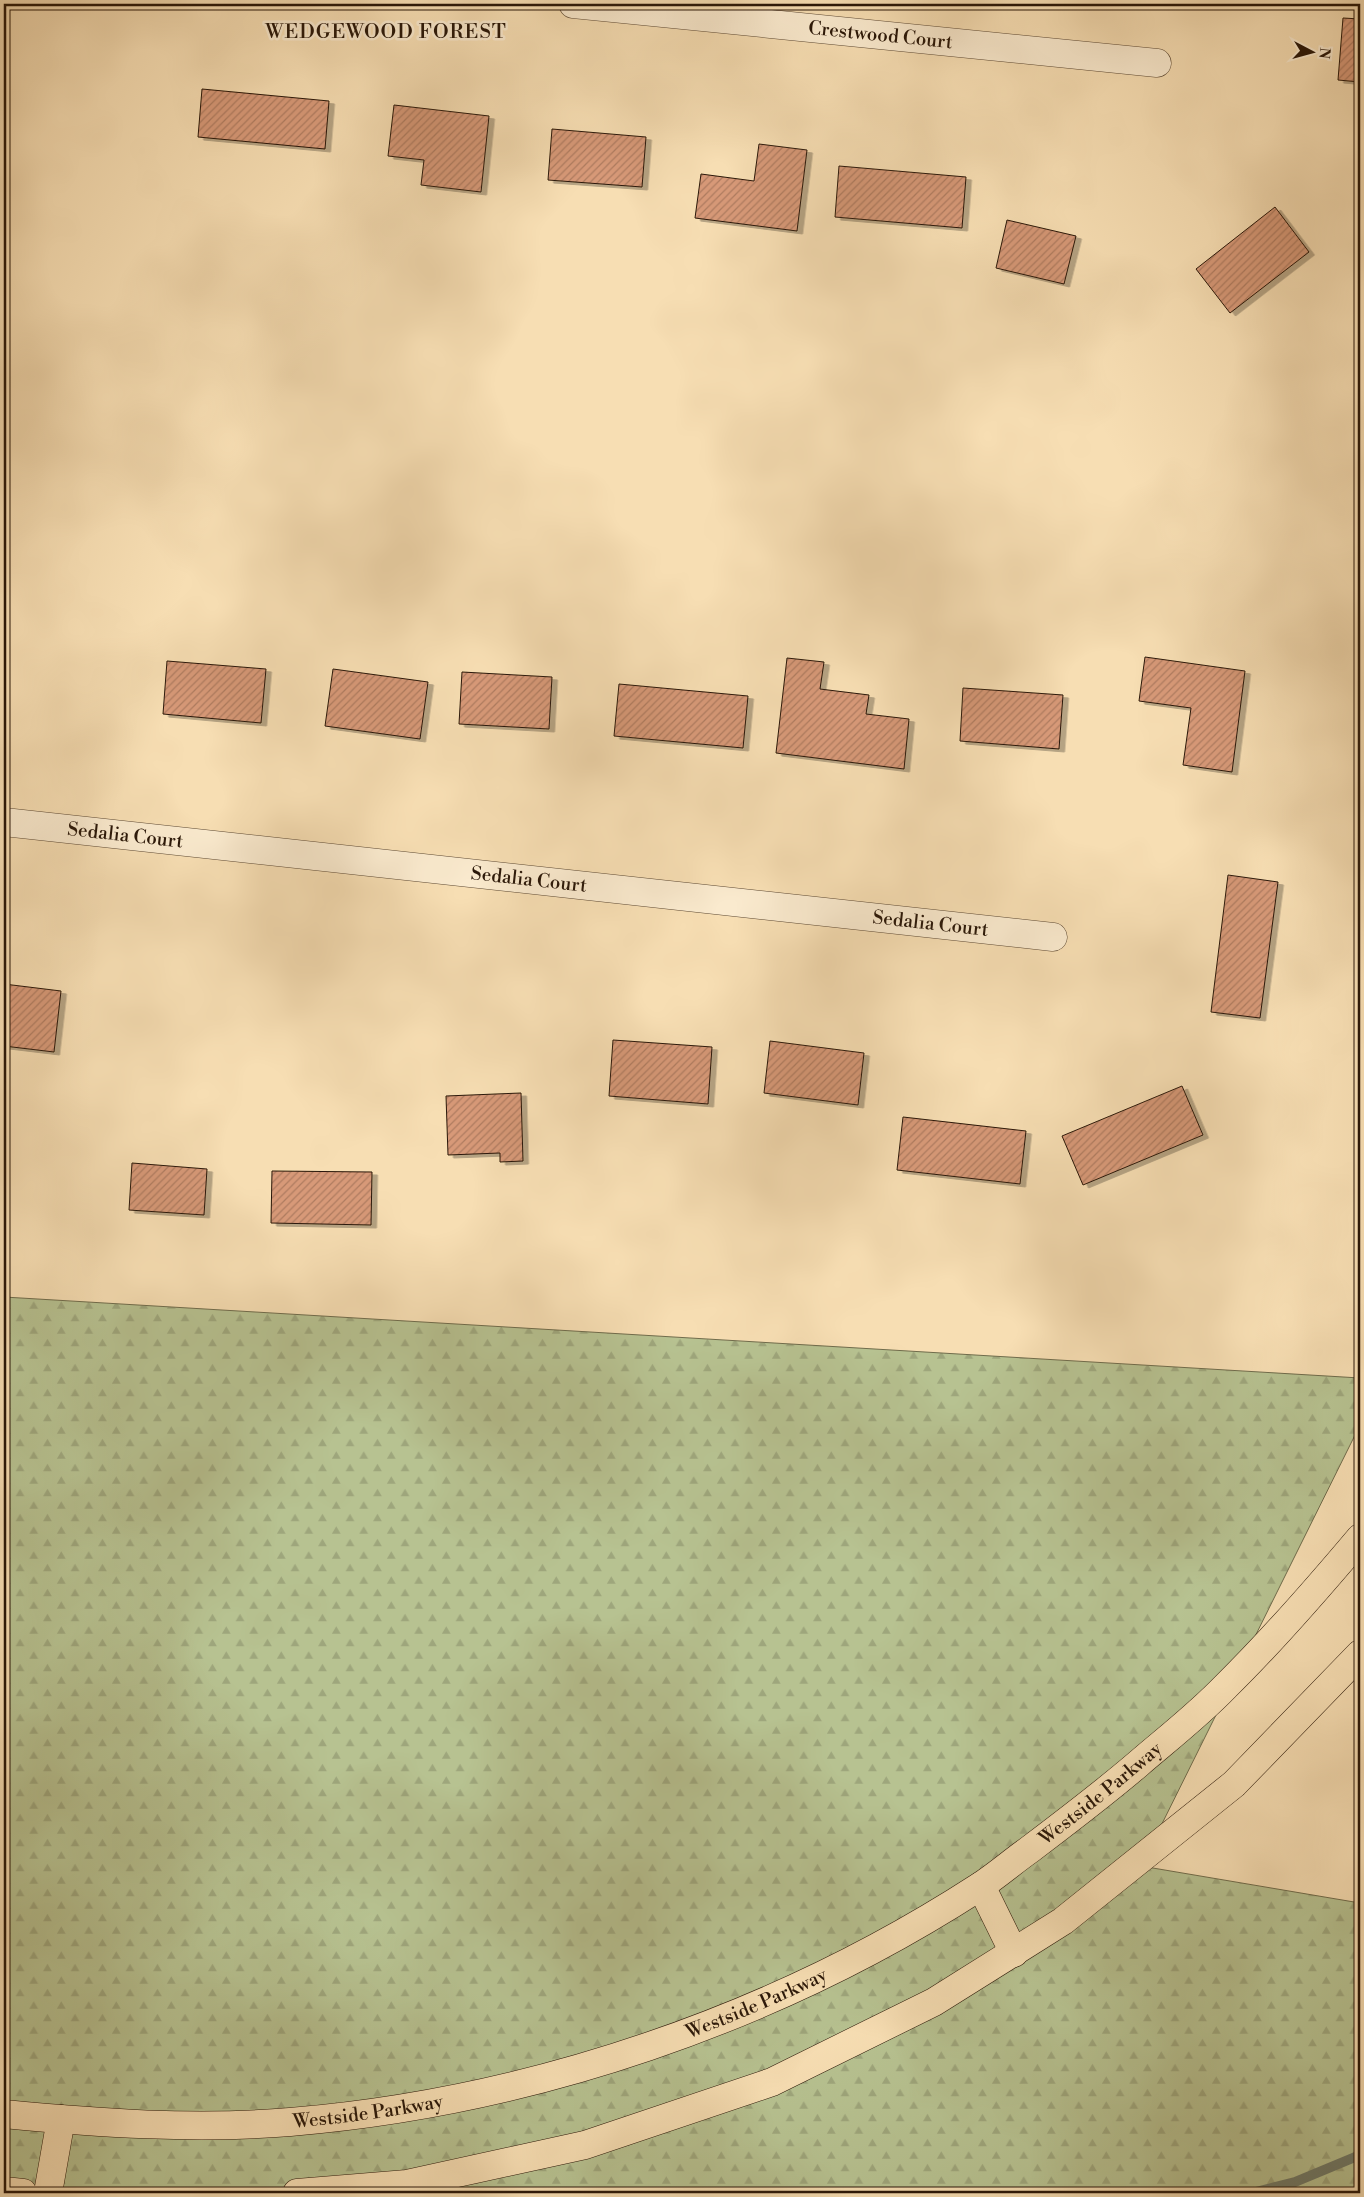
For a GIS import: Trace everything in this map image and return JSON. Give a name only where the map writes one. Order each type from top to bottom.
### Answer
[{"type":"main road","name":"Westside Parkway","points":[[4,2114],[161,2126],[288,2122],[396,2109],[544,2079],[653,2044],[769,2001],[886,1942],[981,1886],[1098,1798],[1224,1688],[1312,1595],[1360,1538]]},
{"type":"main road","points":[[298,2193],[406,2184],[585,2145],[772,2082],[934,2002],[1063,1921],[1234,1784],[1360,1654]]},
{"type":"main road","points":[[981,1886],[1014,1953]]},
{"type":"main road","points":[[48,2193],[61,2119]]},
{"type":"main road","points":[[4,2191],[23,2193]]},
{"type":"street","name":"Crestwood Court","points":[[573,4],[1157,63]]},
{"type":"street","name":"Sedalia Court","points":[[4,822],[1053,937]]},
{"type":"green space","points":[[4,1297],[1360,1378],[1360,1425],[1141,1866],[1360,1903],[1360,2193],[4,2193]]},
{"type":"building","points":[[1343,18],[1360,19],[1360,82],[1338,80]]},
{"type":"building","points":[[202,89],[329,101],[325,149],[198,137]]},
{"type":"building","points":[[394,105],[489,116],[481,192],[421,185],[424,160],[388,156]]},
{"type":"building","points":[[552,129],[646,137],[642,187],[548,180]]},
{"type":"building","points":[[759,144],[807,150],[797,231],[695,218],[701,174],[754,181]]},
{"type":"building","points":[[839,166],[966,177],[962,228],[835,217]]},
{"type":"building","points":[[1275,207],[1309,252],[1230,313],[1196,269]]},
{"type":"building","points":[[1007,220],[1076,236],[1064,284],[996,268]]},
{"type":"building","points":[[1145,657],[1245,671],[1232,772],[1183,765],[1191,708],[1139,701]]},
{"type":"building","points":[[787,658],[824,662],[820,689],[869,695],[866,714],[909,719],[904,769],[776,753]]},
{"type":"building","points":[[167,661],[266,669],[261,723],[163,714]]},
{"type":"building","points":[[333,669],[428,682],[420,739],[325,726]]},
{"type":"building","points":[[462,672],[552,677],[549,729],[459,724]]},
{"type":"building","points":[[619,684],[748,696],[743,748],[614,736]]},
{"type":"building","points":[[963,688],[1063,695],[1059,749],[960,741]]},
{"type":"building","points":[[1228,875],[1278,882],[1260,1018],[1211,1012]]},
{"type":"building","points":[[4,984],[61,991],[54,1052],[4,1046]]},
{"type":"building","points":[[613,1040],[712,1047],[708,1104],[609,1096]]},
{"type":"building","points":[[770,1041],[864,1053],[858,1105],[764,1093]]},
{"type":"building","points":[[1182,1086],[1203,1135],[1083,1185],[1062,1136]]},
{"type":"building","points":[[521,1093],[523,1161],[500,1162],[500,1153],[448,1155],[446,1096]]},
{"type":"building","points":[[903,1117],[1026,1131],[1020,1184],[897,1170]]},
{"type":"building","points":[[132,1163],[207,1169],[204,1215],[129,1210]]},
{"type":"building","points":[[272,1171],[372,1172],[371,1225],[271,1223]]},
{"type":"waterway","points":[[1252,2193],[1295,2182],[1360,2155]]},
{"type":"district","name":"WEDGEWOOD FOREST","points":[[386,32]]}]
